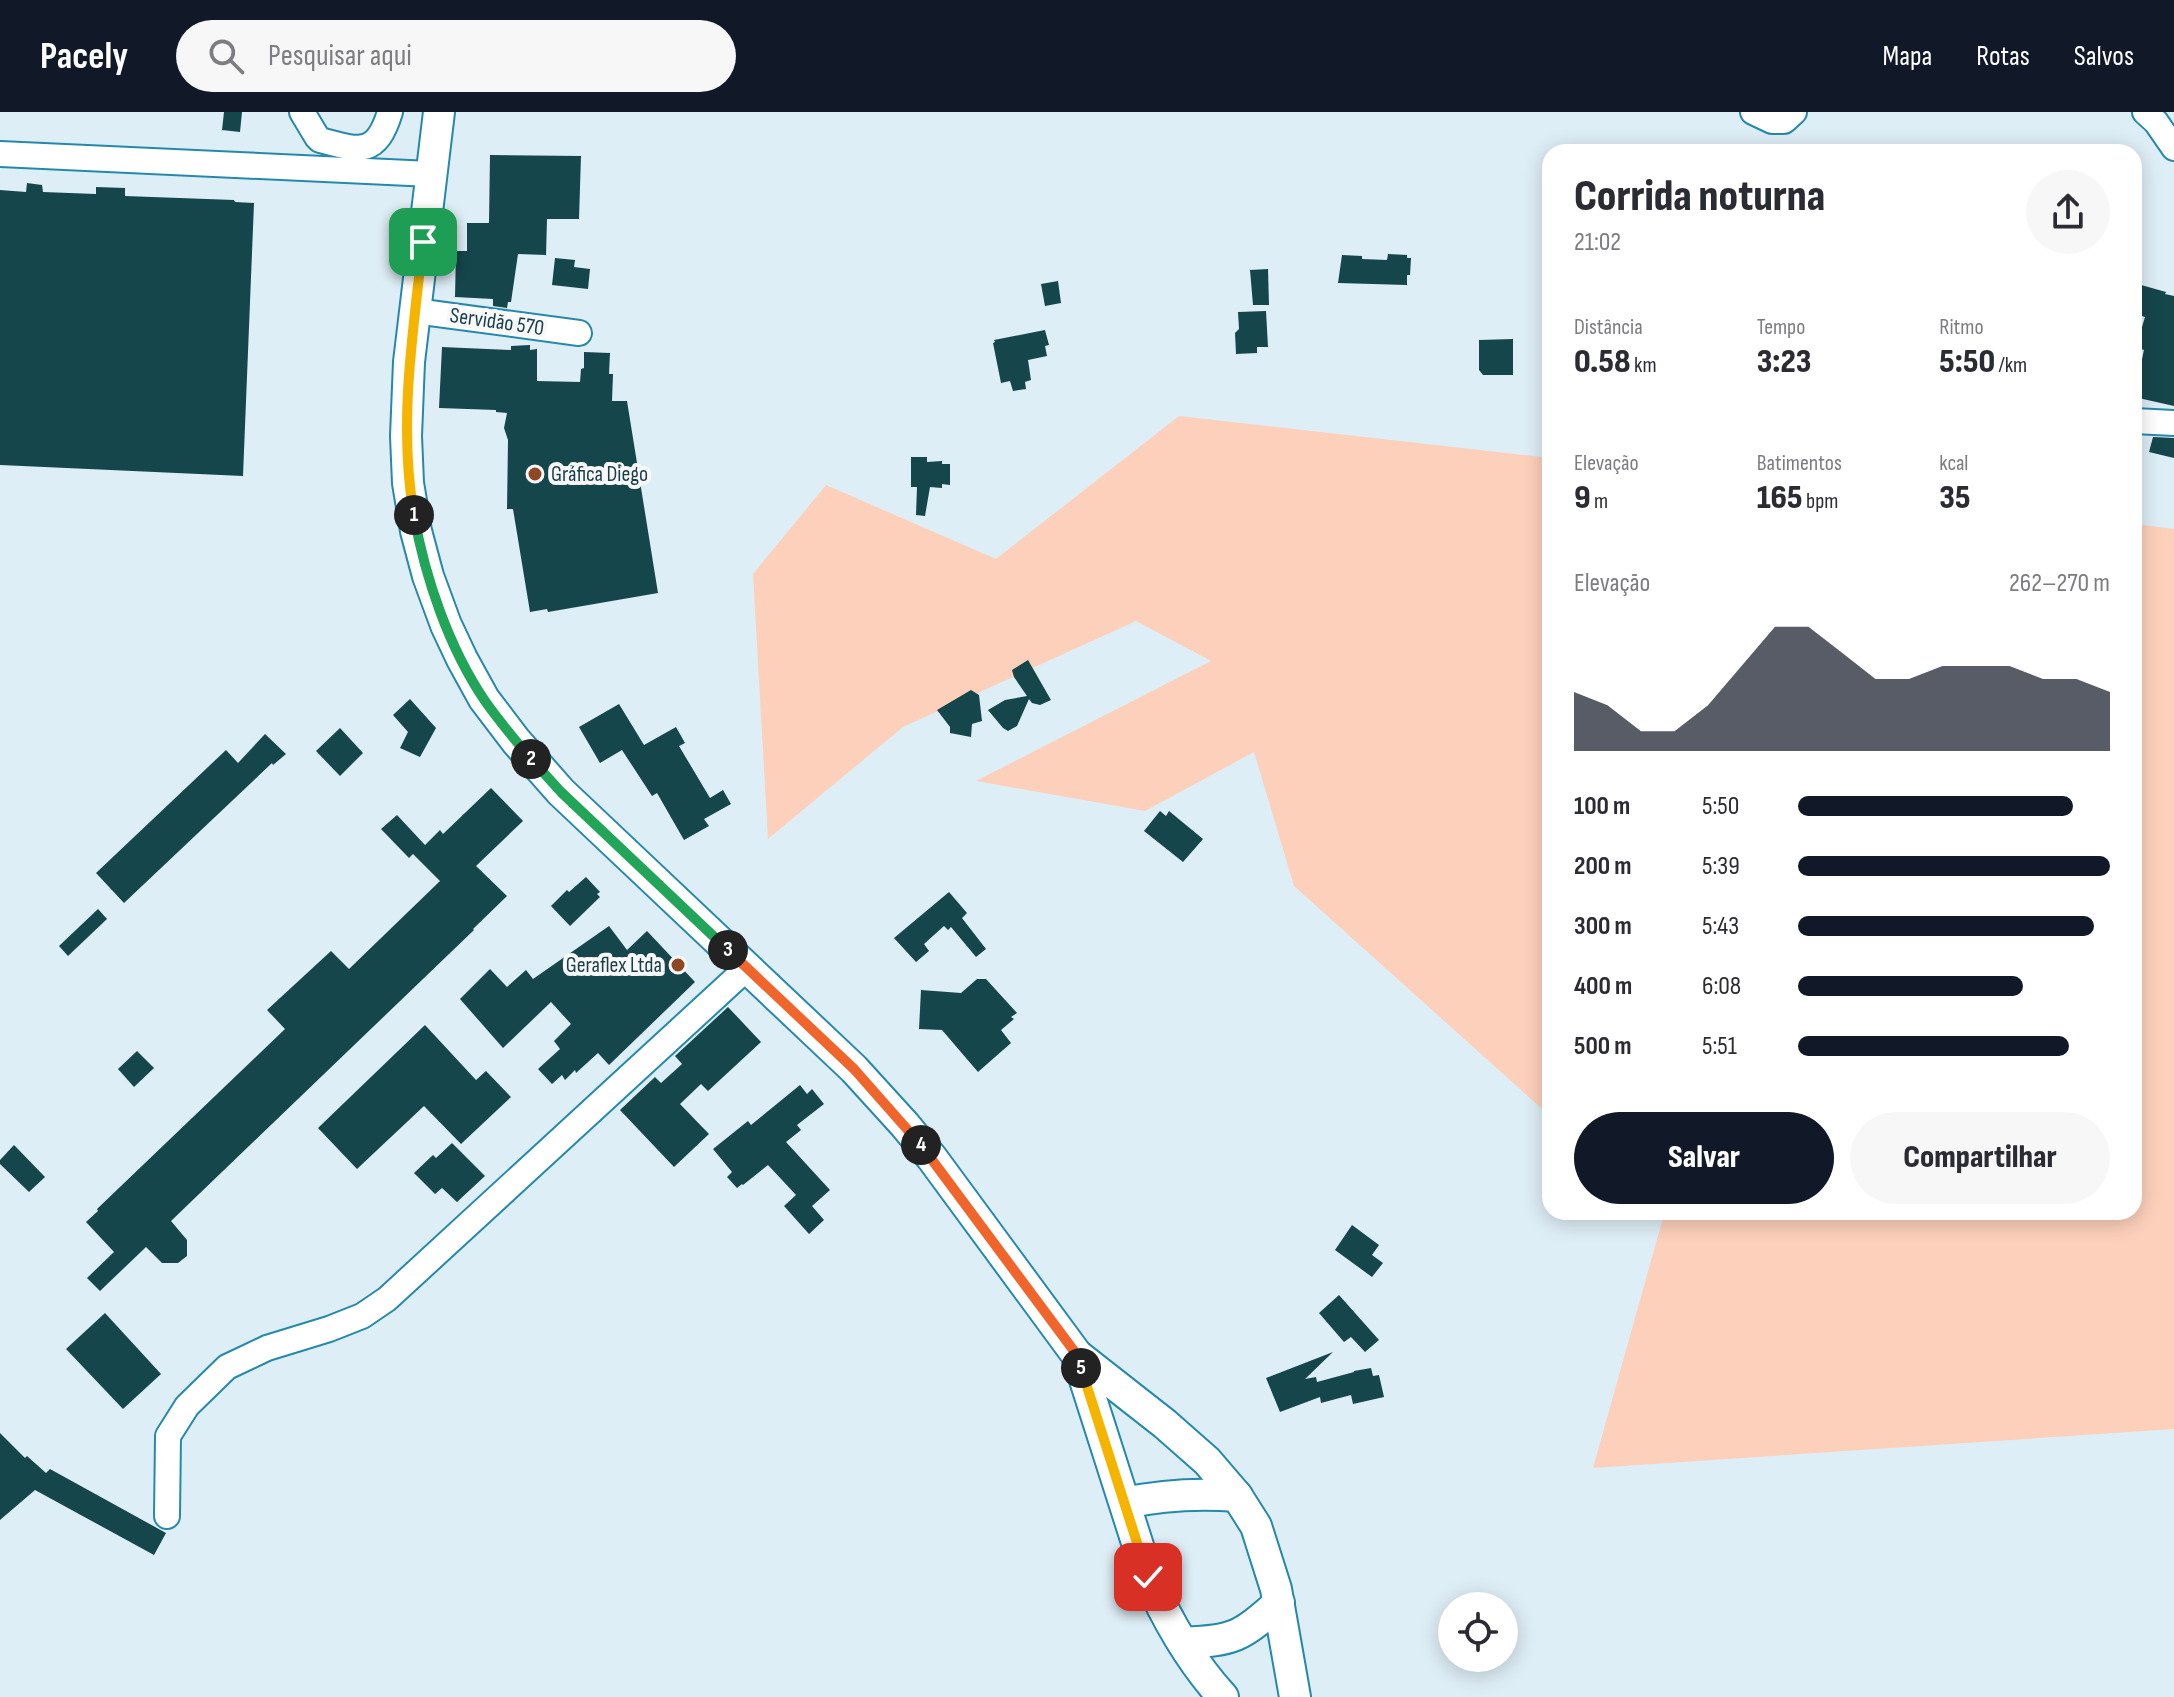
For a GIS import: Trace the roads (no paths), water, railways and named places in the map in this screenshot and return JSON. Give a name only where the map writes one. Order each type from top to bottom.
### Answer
[{"type":"main road","points":[[439,112],[406,399],[408,483],[428,576],[462,659],[484,699],[561,792],[854,1069],[905,1125],[1077,1355],[1176,1433],[1207,1461],[1237,1496],[1256,1526],[1276,1589],[1295,1697]]},
{"type":"main road","points":[[1077,1355],[1148,1577],[1183,1643],[1223,1697]]},
{"type":"main road","points":[[1125,1503],[1187,1494],[1237,1496]]},
{"type":"main road","points":[[1183,1643],[1217,1641],[1240,1634],[1279,1603]]},
{"type":"street","points":[[302,112],[320,140],[350,159]]},
{"type":"street","points":[[350,159],[380,134],[390,112]]},
{"type":"street","points":[[1753,112],[1772,121],[1784,121],[1794,112]]},
{"type":"street","points":[[2145,112],[2174,148]]},
{"type":"street","points":[[0,154],[350,159],[431,174]]},
{"type":"street","name":"Servidão 570","points":[[415,311],[579,333]]},
{"type":"street","points":[[2142,421],[2174,423]]},
{"type":"street","points":[[167,1516],[168,1436],[187,1406],[227,1367],[267,1348],[362,1316],[387,1299],[747,968]]},
{"type":"place","name":"Gráfica Diego","points":[[535,474]]},
{"type":"place","name":"Geraflex Ltda","points":[[678,965]]}]
